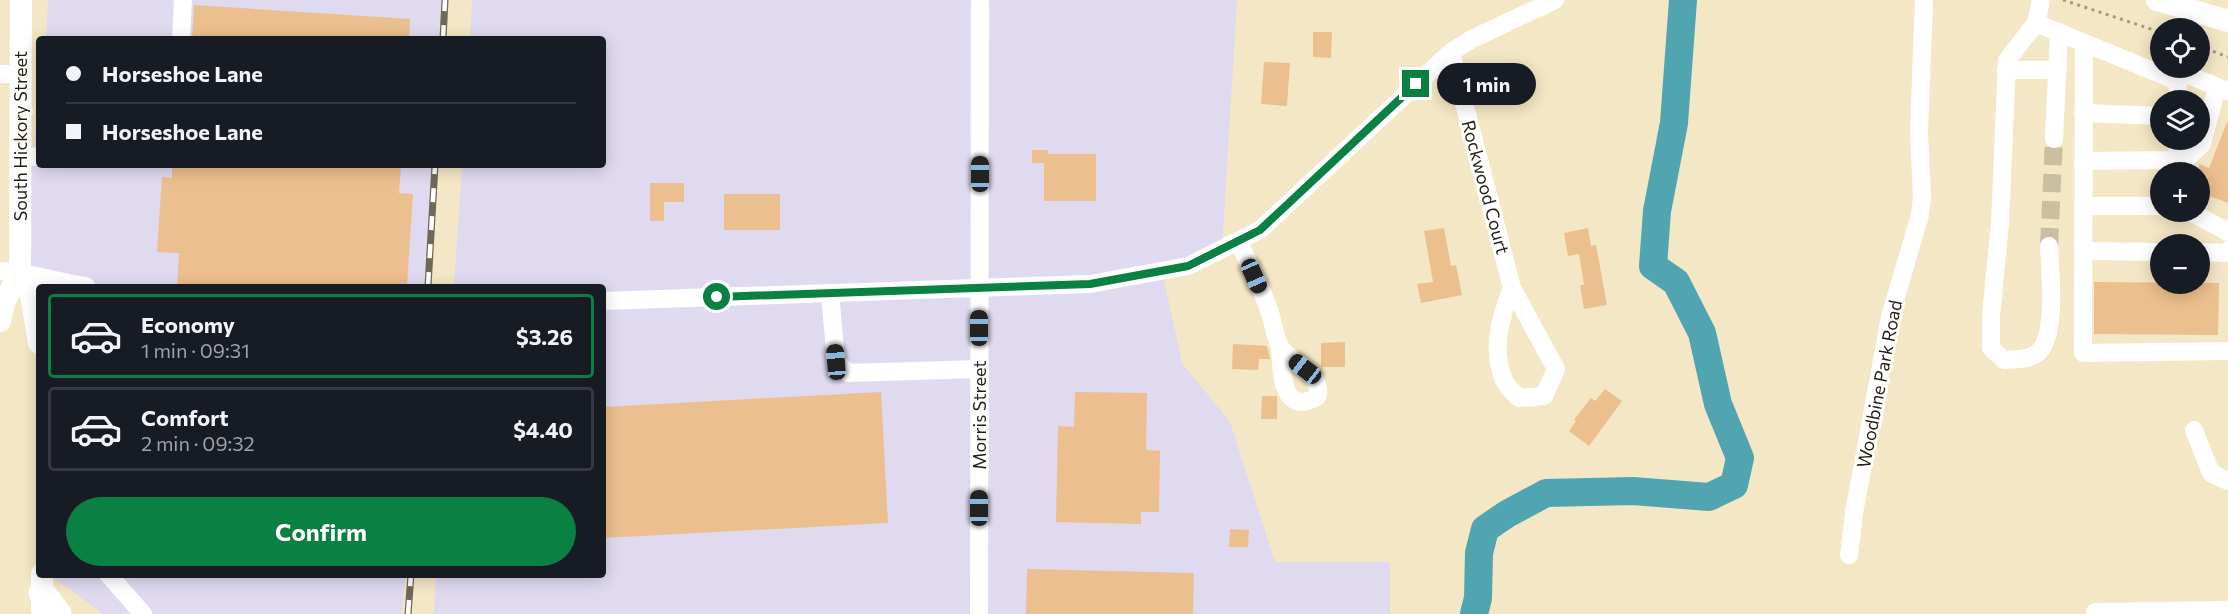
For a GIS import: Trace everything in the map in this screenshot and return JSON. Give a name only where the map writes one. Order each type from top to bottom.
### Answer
[{"type":"main road","name":"South Hickory Street","points":[[0,321],[30,157],[10,74],[21,0]]},
{"type":"main road","points":[[2157,0],[2188,18]]},
{"type":"main road","points":[[2210,21],[2228,21]]},
{"type":"main road","name":"South Hickory Street","points":[[10,272],[31,295],[36,326]]},
{"type":"street","points":[[181,36],[183,0]]},
{"type":"street","name":"Morris Street","points":[[979,614],[980,0]]},
{"type":"street","points":[[606,301],[1090,284],[1188,266],[1260,230],[1450,52],[1472,39],[1555,0]]},
{"type":"street","name":"Woodbine Park Road","points":[[1849,555],[1854,513],[1890,317],[1920,215],[1922,198],[1919,124],[1924,0]]},
{"type":"street","points":[[2042,0],[2036,23],[2007,60],[2000,223],[1991,316],[1991,348],[2004,360],[2024,359],[2036,354],[2044,346],[2051,297],[2049,246]]},
{"type":"street","points":[[2036,23],[2084,43],[2150,64]]},
{"type":"street","points":[[2054,139],[2060,32]]},
{"type":"street","points":[[2084,43],[2083,352],[2228,351]]},
{"type":"street","name":"Rockwood Court","points":[[1450,52],[1512,288],[1556,369],[1544,396],[1519,398],[1505,382],[1497,353],[1501,315],[1512,288]]},
{"type":"street","points":[[2006,70],[2058,70]]},
{"type":"street","points":[[2183,162],[2202,144],[2223,89],[2192,78]]},
{"type":"street","points":[[2083,113],[2150,116]]},
{"type":"street","points":[[2083,161],[2150,165]]},
{"type":"street","points":[[2083,206],[2150,206]]},
{"type":"street","points":[[2210,222],[2228,232]]},
{"type":"street","points":[[1238,241],[1270,311],[1280,348]]},
{"type":"street","points":[[2210,252],[2225,253],[2228,250]]},
{"type":"street","points":[[2083,251],[2150,252]]},
{"type":"street","points":[[10,272],[74,284]]},
{"type":"street","points":[[830,293],[836,362],[848,373],[979,369]]},
{"type":"street","points":[[2194,430],[2211,473],[2228,482]]},
{"type":"street","points":[[112,578],[143,614]]},
{"type":"street","points":[[2095,612],[2228,610]]},
{"type":"path","points":[[2063,0],[2150,29]]},
{"type":"path","points":[[2210,50],[2228,57]]},
{"type":"shaded area","points":[[48,0],[445,0],[443,36],[46,36]]},
{"type":"shaded area","points":[[472,0],[1237,0],[1222,249],[1162,271],[1182,363],[1230,422],[1275,562],[1390,562],[1390,614],[434,614],[436,578],[606,578],[606,284],[454,284],[462,168],[606,168],[606,36],[470,36]]},
{"type":"shaded area","points":[[36,127],[36,168],[437,168],[430,284],[36,284],[20,272]]},
{"type":"shaded area","points":[[54,578],[406,578],[402,614],[103,614]]},
{"type":"building","points":[[194,5],[410,19],[409,36],[192,36]]},
{"type":"building","points":[[1313,32],[1332,32],[1331,58],[1313,57]]},
{"type":"building","points":[[1264,62],[1290,63],[1287,106],[1261,104]]},
{"type":"building","points":[[2228,122],[2228,203],[2210,196],[2210,165]]},
{"type":"building","points":[[1032,150],[1048,150],[1048,154],[1096,154],[1096,201],[1044,201],[1044,163],[1032,163]]},
{"type":"building","points":[[172,168],[401,168],[399,193],[413,194],[407,284],[177,284],[179,253],[157,252],[162,177],[172,178]]},
{"type":"building","points":[[650,183],[684,183],[684,202],[664,202],[664,221],[650,221]]},
{"type":"building","points":[[724,194],[780,194],[780,230],[724,230]]},
{"type":"building","points":[[1444,228],[1451,266],[1456,265],[1462,295],[1421,303],[1417,284],[1433,282],[1424,231]]},
{"type":"building","points":[[1588,228],[1591,246],[1596,245],[1607,305],[1584,309],[1580,285],[1584,285],[1579,254],[1568,256],[1564,233]]},
{"type":"building","points":[[2094,282],[2150,282],[2150,294],[2210,294],[2210,283],[2219,283],[2218,335],[2094,334]]},
{"type":"building","points":[[1345,342],[1345,367],[1321,367],[1321,343]]},
{"type":"building","points":[[1233,344],[1267,346],[1270,359],[1259,359],[1258,370],[1232,369]]},
{"type":"building","points":[[1605,389],[1622,401],[1589,446],[1569,431],[1576,421],[1574,420],[1591,398],[1595,401]]},
{"type":"building","points":[[881,392],[888,523],[606,538],[606,407]]},
{"type":"building","points":[[1075,392],[1147,393],[1146,450],[1160,451],[1159,512],[1141,512],[1141,524],[1056,522],[1058,426],[1074,427]]},
{"type":"building","points":[[1262,396],[1277,396],[1277,419],[1261,419]]},
{"type":"building","points":[[1230,529],[1249,530],[1248,547],[1229,547]]},
{"type":"building","points":[[1027,569],[1194,573],[1193,614],[1026,614]]},
{"type":"waterway","points":[[1474,614],[1478,598],[1479,553],[1485,529],[1546,493],[1633,491],[1709,497],[1734,485],[1740,458],[1718,404],[1702,333],[1676,282],[1653,266],[1657,211],[1674,123],[1683,0]]},
{"type":"tunnel","points":[[2049,246],[2054,139]]},
{"type":"railway","points":[[443,36],[445,0]]},
{"type":"railway","points":[[428,284],[435,168]]},
{"type":"railway","points":[[408,614],[411,578]]},
{"type":"route","points":[[717,297],[1090,284],[1188,266],[1260,230],[1416,84]]}]
